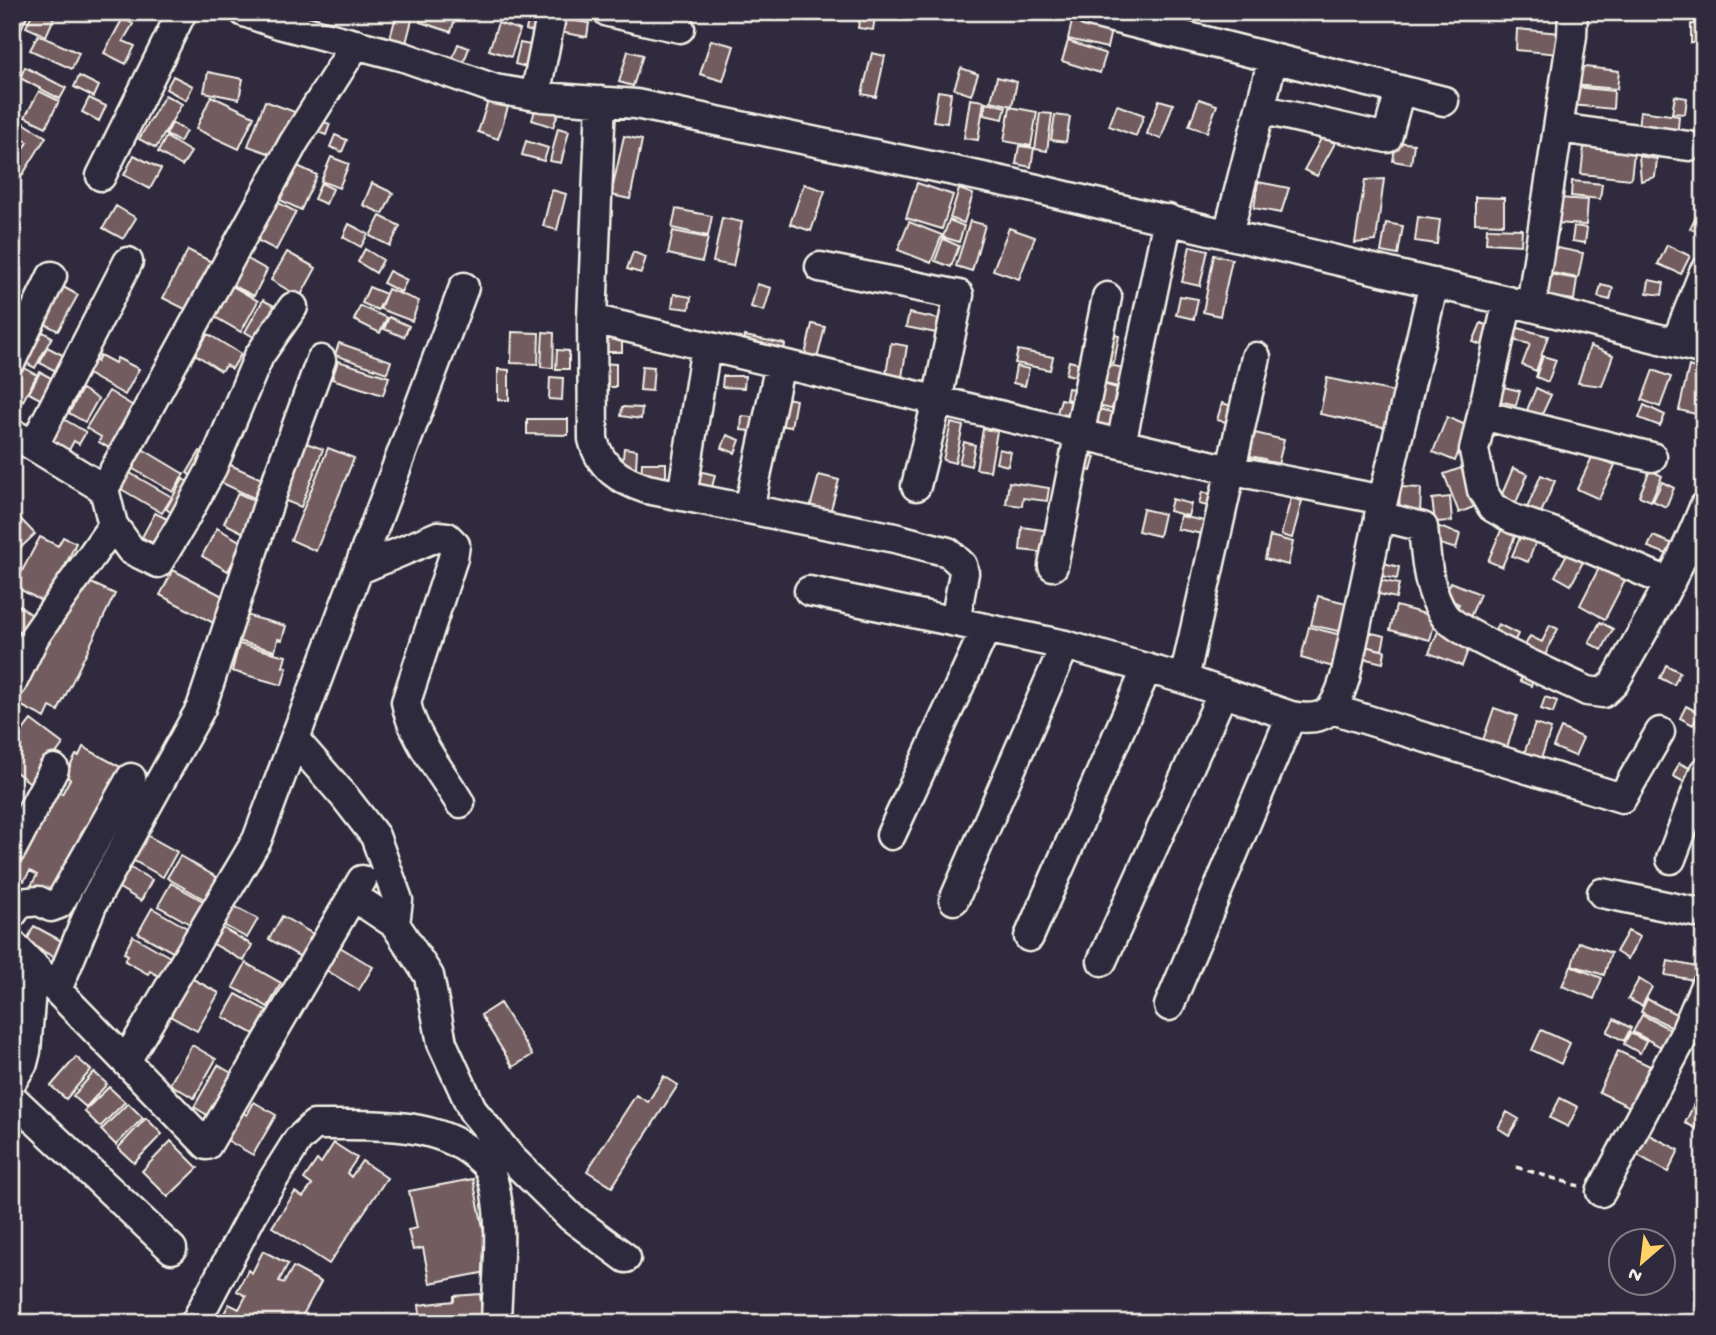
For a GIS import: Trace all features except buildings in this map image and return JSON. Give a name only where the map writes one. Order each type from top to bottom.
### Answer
[{"type":"street","points":[[101,176],[182,12]]},
{"type":"street","points":[[244,12],[404,57],[495,89],[535,96],[636,104],[1016,184],[1520,303],[1704,350]]},
{"type":"street","points":[[535,96],[552,12]]},
{"type":"street","points":[[608,12],[680,27]]},
{"type":"street","points":[[1089,12],[1444,101]]},
{"type":"street","points":[[1573,12],[1558,128],[1520,303],[1482,415],[1474,450],[1482,490],[1492,507],[1513,519],[1564,536],[1670,583]]},
{"type":"street","points":[[293,307],[259,356],[212,468],[158,563],[131,551],[113,525],[104,489],[295,142],[356,44]]},
{"type":"street","points":[[1228,234],[1273,58]]},
{"type":"street","points":[[1260,109],[1387,138],[1400,90]]},
{"type":"street","points":[[601,101],[592,319],[593,439],[596,452],[603,463],[628,482],[647,489],[895,538],[948,552],[962,565],[964,573],[955,622]]},
{"type":"street","points":[[1558,128],[1689,146]]},
{"type":"street","points":[[1121,444],[1168,219]]},
{"type":"street","points":[[104,489],[23,439],[128,262]]},
{"type":"street","points":[[820,267],[959,295],[916,486]]},
{"type":"street","points":[[1676,343],[1704,272]]},
{"type":"street","points":[[12,359],[52,276]]},
{"type":"street","points":[[809,591],[1065,645],[1184,679],[1291,716],[1306,719],[1323,716],[1339,698],[1345,678],[1381,508],[1434,283]]},
{"type":"street","points":[[125,1061],[257,840],[464,287]]},
{"type":"street","points":[[1053,566],[1107,297]]},
{"type":"street","points":[[592,319],[1381,508],[1423,527],[1429,579],[1445,616],[1464,631],[1594,693],[1603,692],[1614,684],[1688,549],[1704,507]]},
{"type":"street","points":[[682,496],[706,346]]},
{"type":"street","points":[[1184,679],[1256,357]]},
{"type":"street","points":[[57,990],[93,903],[201,708],[269,502],[321,360]]},
{"type":"street","points":[[750,509],[780,364]]},
{"type":"street","points":[[1482,415],[1652,457]]},
{"type":"street","points":[[12,683],[35,636],[113,525]]},
{"type":"street","points":[[360,569],[438,536],[447,537],[455,545],[406,702],[415,730],[460,803]]},
{"type":"street","points":[[891,835],[986,628]]},
{"type":"street","points":[[954,900],[1065,645]]},
{"type":"street","points":[[1028,937],[1147,668]]},
{"type":"street","points":[[1102,961],[1223,692]]},
{"type":"street","points":[[1332,709],[1622,799],[1660,732]]},
{"type":"street","points":[[1169,1006],[1291,716]]},
{"type":"street","points":[[295,740],[375,836],[398,900],[395,924]]},
{"type":"street","points":[[12,849],[54,769]]},
{"type":"street","points":[[1671,859],[1695,822],[1704,772]]},
{"type":"street","points":[[15,903],[38,901],[51,906],[60,904],[131,778]]},
{"type":"street","points":[[12,944],[207,1145],[357,888],[395,924],[429,976],[442,1043],[472,1111],[512,1159],[572,1217],[626,1258]]},
{"type":"street","points":[[1602,893],[1704,914]]},
{"type":"street","points":[[12,1081],[23,1063],[26,1051],[33,965]]},
{"type":"street","points":[[1601,1192],[1694,1040],[1704,988]]},
{"type":"street","points":[[12,1098],[172,1249]]},
{"type":"street","points":[[195,1323],[259,1202],[298,1140],[314,1125],[391,1126],[444,1135],[488,1166],[498,1205],[496,1323]]},
{"type":"path","points":[[1516,1167],[1601,1192]]}]
